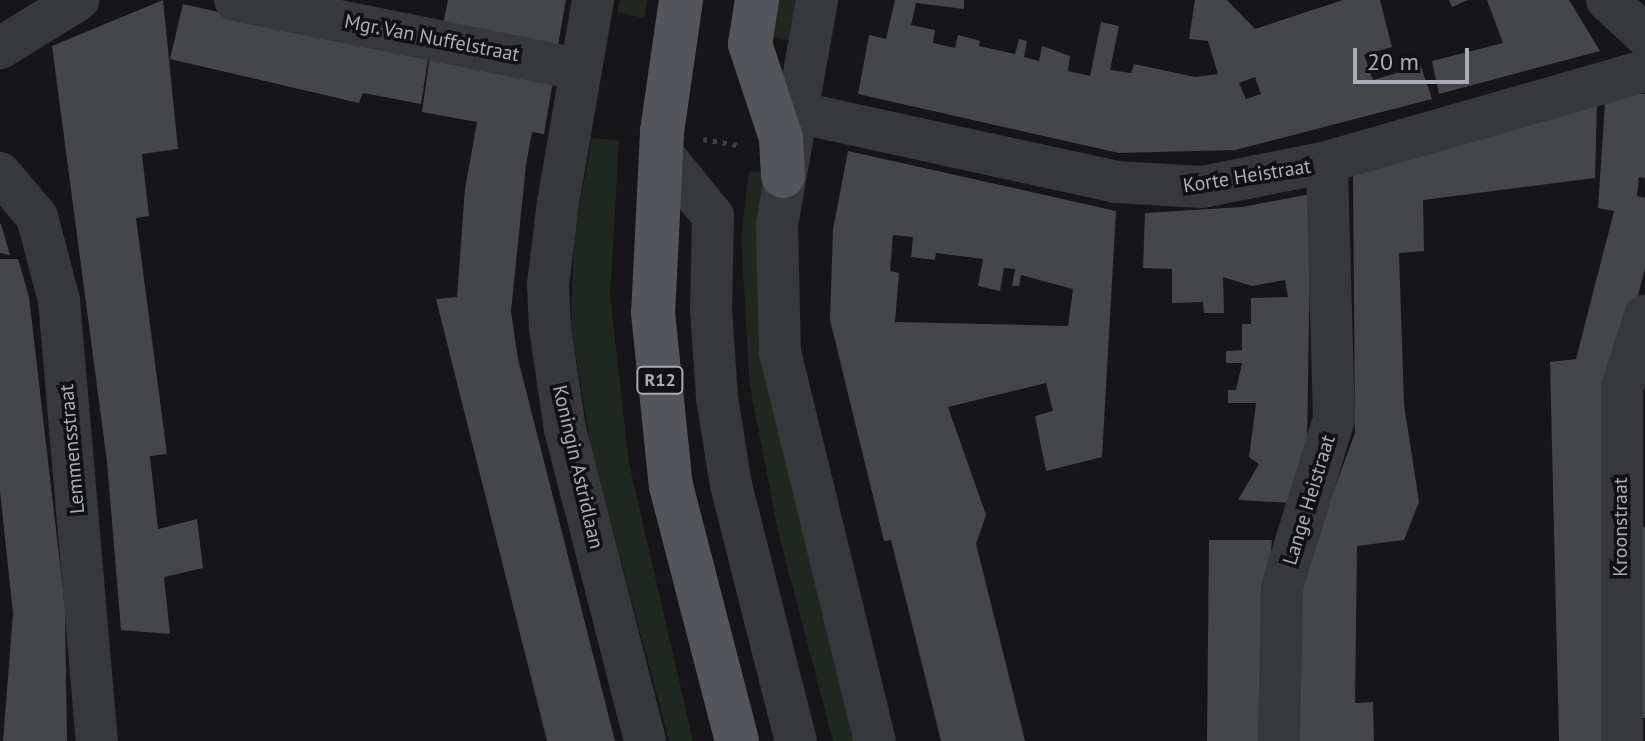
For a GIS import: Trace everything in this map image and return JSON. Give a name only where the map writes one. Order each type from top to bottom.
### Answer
[{"type":"main road","name":"R12","points":[[681,0],[661,152],[653,313],[671,486],[737,741]]},
{"type":"main road","points":[[757,0],[750,44],[778,123],[783,176]]},
{"type":"street","points":[[0,48],[78,0]]},
{"type":"street","name":"Mgr. Van Nuffelstraat","points":[[235,0],[581,70]]},
{"type":"street","name":"Koningin Astridlaan","points":[[593,0],[553,244],[550,328],[565,429],[645,741]]},
{"type":"street","points":[[817,0],[783,176],[776,286],[780,352],[875,741]]},
{"type":"street","points":[[1607,0],[1645,35]]},
{"type":"street","name":"Korte Heistraat","points":[[796,112],[1163,188],[1202,187],[1327,162],[1645,71]]},
{"type":"street","points":[[661,152],[713,216],[711,309],[717,398],[731,485],[796,741]]},
{"type":"street","name":"Lange Heistraat","points":[[1279,741],[1282,587],[1334,419],[1327,162]]},
{"type":"street","name":"Lemmensstraat","points":[[0,173],[37,217],[59,300],[97,741]]},
{"type":"street","name":"Kroonstraat","points":[[1622,741],[1632,510],[1622,388],[1645,316]]},
{"type":"shaded area","points":[[620,0],[647,0],[644,18],[617,12]]},
{"type":"shaded area","points":[[773,0],[806,0],[798,42],[767,36]]},
{"type":"shaded area","points":[[592,138],[619,141],[610,296],[629,463],[693,741],[669,741],[591,447],[571,326],[574,237]]},
{"type":"shaded area","points":[[749,171],[769,173],[862,741],[833,741],[778,531],[750,386],[741,239]]},
{"type":"building","points":[[163,0],[178,149],[142,154],[149,216],[136,218],[167,454],[150,456],[158,529],[197,519],[203,568],[164,577],[170,634],[121,630],[107,462],[52,46]]},
{"type":"building","points":[[448,0],[566,0],[558,45],[443,25]]},
{"type":"building","points":[[895,0],[964,0],[964,9],[916,3],[911,25],[935,30],[933,43],[955,48],[958,35],[980,41],[979,46],[1015,54],[1019,39],[1027,41],[1024,57],[1039,61],[1042,46],[1070,56],[1068,71],[1090,76],[1101,22],[1119,26],[1110,70],[1131,73],[1134,64],[1195,77],[1218,74],[1208,41],[1189,39],[1195,0],[1227,0],[1255,29],[1343,0],[1380,0],[1392,47],[1364,55],[1373,80],[1421,66],[1432,99],[1235,150],[1119,153],[858,94],[869,35],[886,39]],"holes":[[[1255,77],[1261,94],[1246,99],[1239,83]]]},
{"type":"building","points":[[1449,0],[1468,0],[1452,7]]},
{"type":"building","points":[[1487,0],[1569,0],[1600,51],[1439,94],[1432,61],[1503,43]]},
{"type":"building","points":[[183,4],[428,59],[421,104],[363,93],[359,103],[170,59]]},
{"type":"building","points":[[431,48],[554,75],[544,134],[532,132],[511,311],[518,359],[615,741],[547,741],[436,299],[457,297],[465,189],[477,122],[422,112]]},
{"type":"building","points":[[1645,94],[1645,178],[1639,177],[1637,196],[1645,198],[1645,268],[1619,370],[1612,741],[1559,741],[1550,362],[1576,359],[1614,211],[1598,208],[1605,103]]},
{"type":"building","points":[[1597,103],[1595,178],[1423,200],[1424,251],[1399,253],[1404,404],[1419,502],[1404,540],[1357,546],[1355,703],[1373,702],[1374,741],[1297,741],[1298,637],[1305,568],[1355,433],[1353,168]]},
{"type":"building","points":[[848,151],[1116,211],[1102,457],[1046,471],[1035,416],[1053,411],[1046,383],[948,407],[986,515],[976,544],[1025,741],[941,741],[891,540],[884,541],[830,320],[833,229]],"holes":[[[893,235],[913,237],[911,257],[935,260],[936,253],[983,259],[978,286],[1000,291],[1004,268],[1015,269],[1012,286],[1019,286],[1021,275],[1073,289],[1068,326],[895,322],[899,273],[890,271]]]},
{"type":"building","points":[[1311,194],[1307,445],[1292,503],[1238,500],[1259,464],[1249,457],[1256,403],[1228,403],[1228,390],[1236,390],[1242,363],[1226,363],[1226,351],[1242,350],[1242,324],[1251,324],[1251,298],[1288,297],[1285,280],[1252,286],[1223,277],[1224,313],[1204,313],[1203,302],[1172,303],[1172,269],[1143,268],[1145,213],[1242,207]]},
{"type":"building","points":[[1,224],[10,255],[0,253]]},
{"type":"building","points":[[0,259],[18,259],[29,297],[65,607],[67,741],[3,741],[13,613],[0,491]]},
{"type":"building","points":[[1638,527],[1645,527],[1645,718],[1641,718]]},
{"type":"building","points":[[1209,540],[1272,540],[1265,608],[1264,741],[1207,741]]}]
